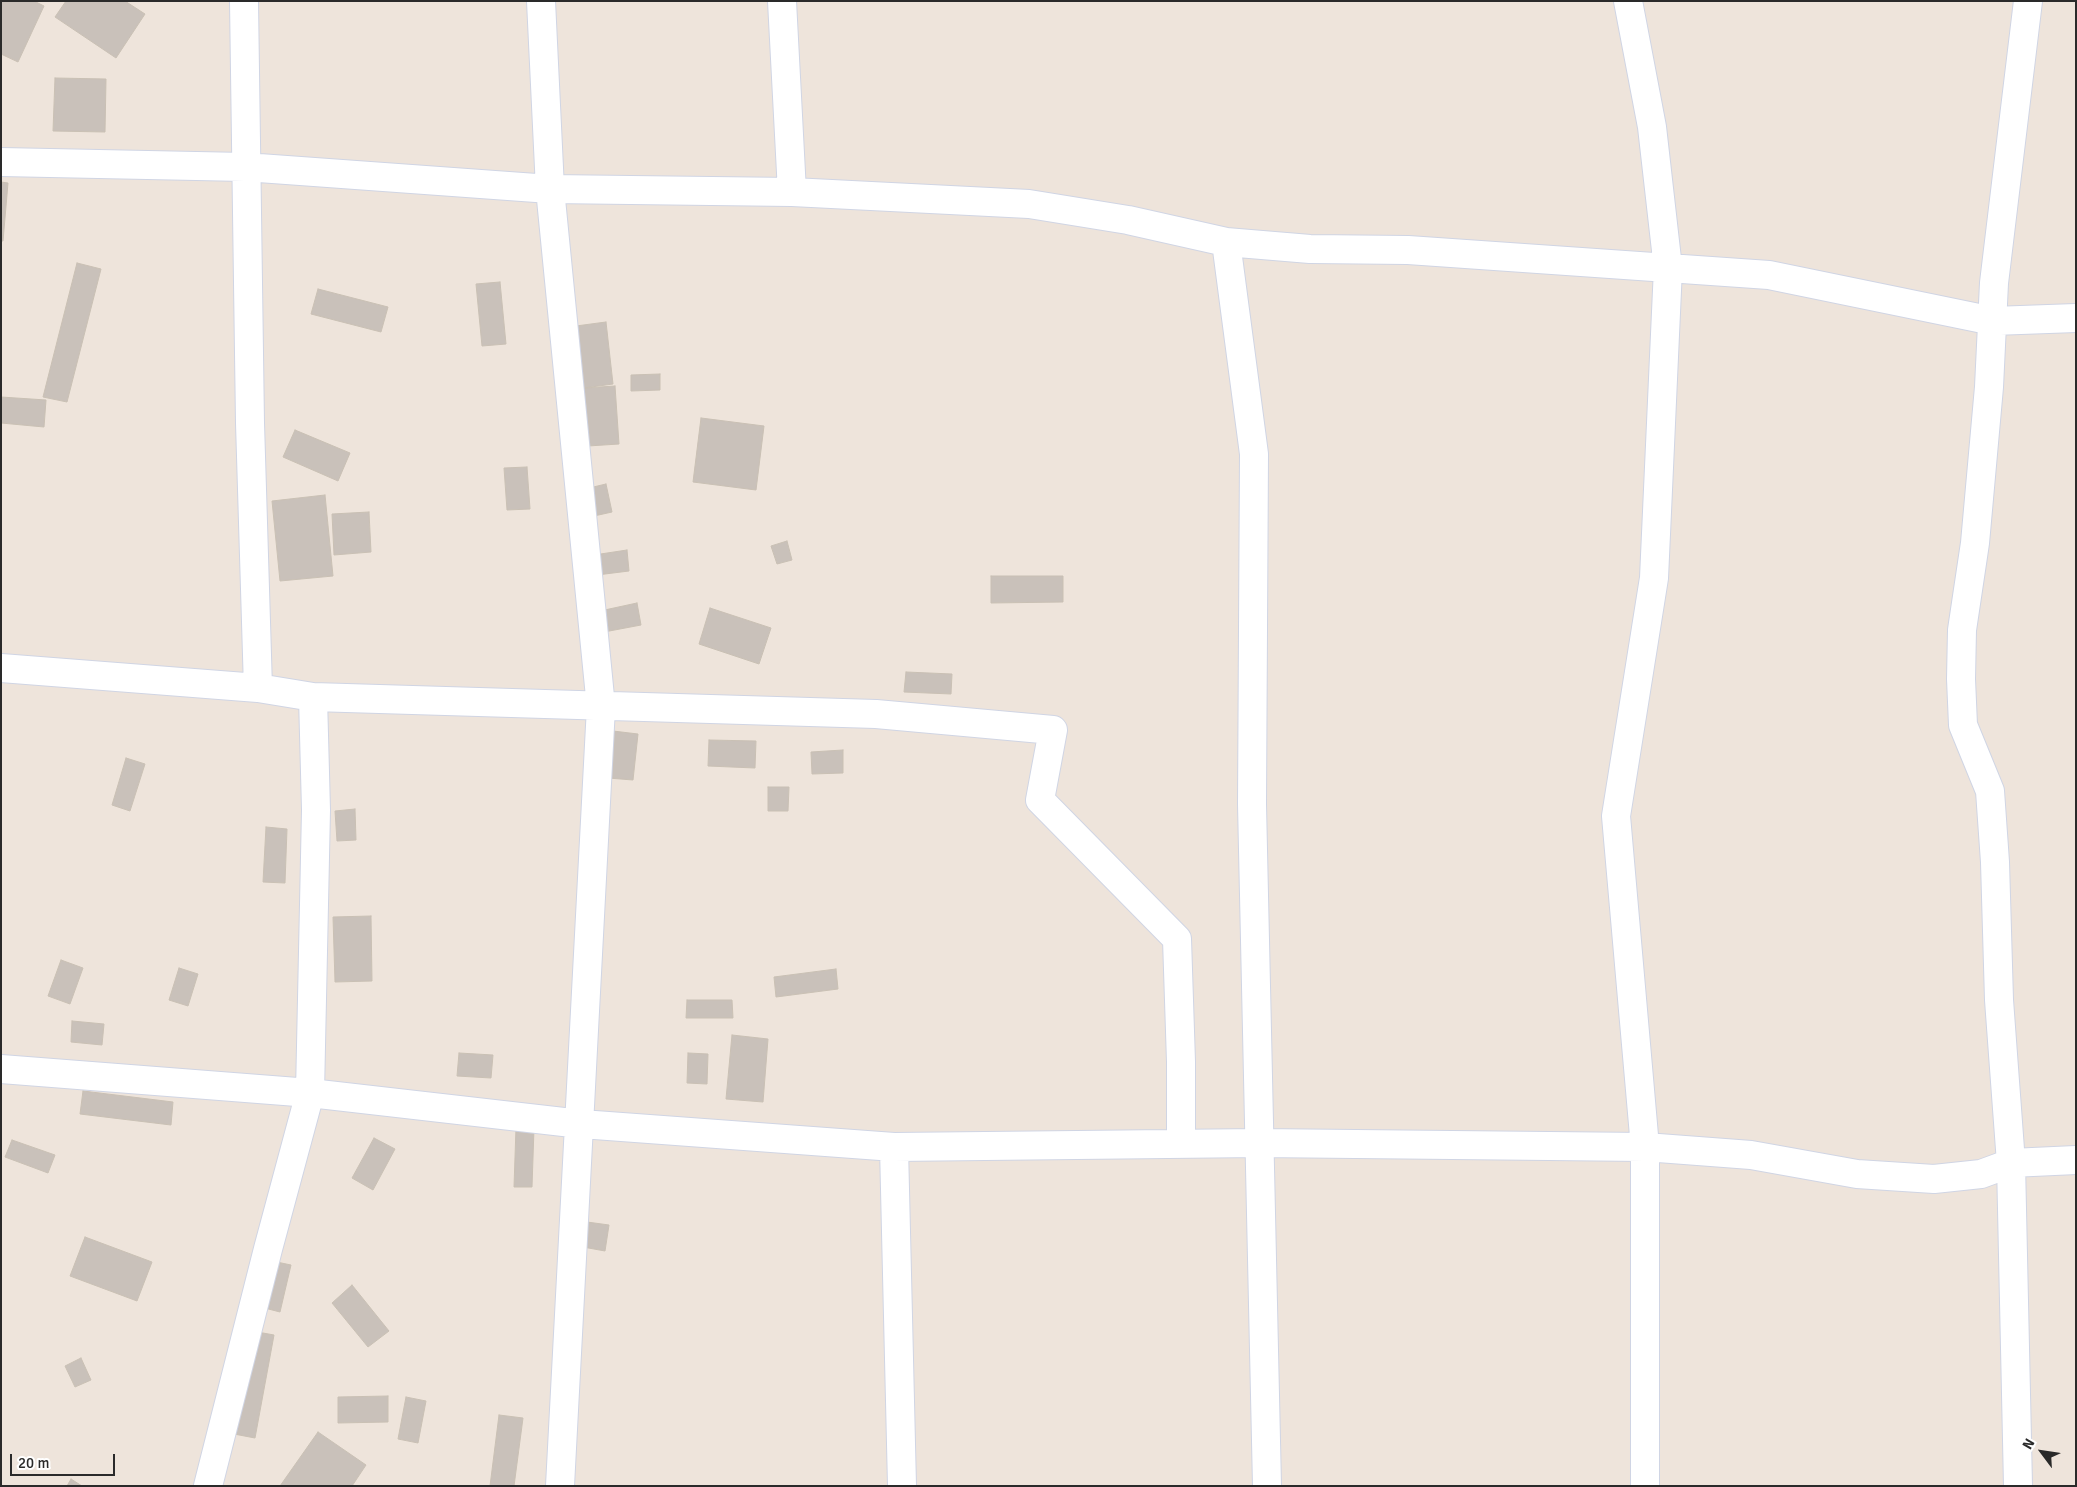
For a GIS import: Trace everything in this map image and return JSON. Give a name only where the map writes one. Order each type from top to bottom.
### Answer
[{"type":"street","points":[[244,1],[245,167],[258,688]]},
{"type":"street","points":[[541,1],[550,189],[601,707],[560,1486]]},
{"type":"street","points":[[782,1],[792,192]]},
{"type":"street","points":[[1628,1],[1652,127],[1668,268],[1654,578],[1616,816],[1645,1147],[1645,1486]]},
{"type":"street","points":[[2018,1486],[2011,1163],[1999,1000],[1995,862],[1990,791],[1963,725],[1961,680],[1962,630],[1975,543],[1989,387],[1994,283],[2028,1]]},
{"type":"street","points":[[1,162],[245,167],[550,189],[792,192],[1029,204],[1128,220],[1226,242],[1310,249],[1408,250],[1769,275],[1992,321],[2076,318]]},
{"type":"street","points":[[1226,242],[1254,454],[1252,804],[1267,1486]]},
{"type":"street","points":[[1,668],[258,688],[313,697],[876,714],[1053,730],[1040,800],[1177,939],[1181,1062],[1181,1144]]},
{"type":"street","points":[[208,1486],[310,1093],[316,810],[313,697]]},
{"type":"street","points":[[1,1068],[310,1093],[580,1124],[894,1147],[1259,1143],[1645,1147],[1751,1155],[1857,1174],[1934,1179],[1981,1174],[2011,1163],[2076,1160]]},
{"type":"street","points":[[894,1147],[902,1486]]},
{"type":"building","points":[[1,1],[34,1],[44,6],[18,62],[1,54]]},
{"type":"building","points":[[66,1],[125,1],[145,14],[116,58],[55,17]]},
{"type":"building","points":[[55,78],[106,79],[105,132],[53,131]]},
{"type":"building","points":[[1,182],[8,183],[3,241],[1,241]]},
{"type":"building","points":[[77,263],[101,269],[67,402],[43,397]]},
{"type":"building","points":[[500,282],[506,344],[482,346],[476,284]]},
{"type":"building","points":[[318,289],[388,307],[381,332],[311,314]]},
{"type":"building","points":[[606,322],[613,384],[584,388],[576,326]]},
{"type":"building","points":[[660,374],[660,390],[631,391],[631,375]]},
{"type":"building","points":[[615,386],[619,444],[588,446],[584,388]]},
{"type":"building","points":[[1,397],[46,400],[44,427],[1,423]]},
{"type":"building","points":[[701,418],[764,426],[756,490],[693,482]]},
{"type":"building","points":[[295,430],[350,453],[338,481],[283,457]]},
{"type":"building","points":[[527,467],[530,509],[507,510],[504,468]]},
{"type":"building","points":[[606,484],[612,512],[594,516],[589,488]]},
{"type":"building","points":[[325,495],[333,576],[280,581],[272,501]]},
{"type":"building","points":[[369,512],[371,552],[334,555],[332,514]]},
{"type":"building","points":[[787,541],[792,560],[777,564],[771,546]]},
{"type":"building","points":[[627,550],[629,571],[597,575],[594,555]]},
{"type":"building","points":[[991,576],[1063,576],[1063,602],[991,603]]},
{"type":"building","points":[[637,603],[641,625],[604,632],[600,611]]},
{"type":"building","points":[[710,608],[771,628],[759,664],[699,644]]},
{"type":"building","points":[[906,672],[952,674],[951,694],[904,692]]},
{"type":"building","points":[[613,731],[638,734],[633,780],[608,778]]},
{"type":"building","points":[[709,740],[756,741],[755,768],[708,766]]},
{"type":"building","points":[[843,750],[843,773],[812,774],[811,752]]},
{"type":"building","points":[[126,758],[145,764],[130,811],[112,805]]},
{"type":"building","points":[[768,787],[789,787],[788,811],[768,811]]},
{"type":"building","points":[[355,809],[356,840],[337,841],[335,811]]},
{"type":"building","points":[[266,827],[287,829],[285,883],[263,882]]},
{"type":"building","points":[[371,916],[372,981],[335,982],[333,917]]},
{"type":"building","points":[[61,960],[83,968],[70,1004],[48,996]]},
{"type":"building","points":[[179,968],[198,974],[188,1006],[169,1000]]},
{"type":"building","points":[[836,969],[838,989],[776,997],[774,977]]},
{"type":"building","points":[[687,1000],[732,1000],[733,1018],[686,1018]]},
{"type":"building","points":[[72,1021],[104,1024],[102,1045],[71,1042]]},
{"type":"building","points":[[732,1035],[768,1039],[763,1102],[726,1099]]},
{"type":"building","points":[[459,1053],[493,1055],[491,1078],[457,1076]]},
{"type":"building","points":[[688,1053],[708,1054],[707,1084],[687,1083]]},
{"type":"building","points":[[83,1091],[173,1102],[171,1125],[80,1114]]},
{"type":"building","points":[[516,1128],[534,1128],[532,1187],[514,1187]]},
{"type":"building","points":[[374,1138],[395,1149],[373,1190],[352,1178]]},
{"type":"building","points":[[12,1140],[55,1155],[48,1173],[5,1157]]},
{"type":"building","points":[[587,1222],[609,1225],[605,1251],[583,1247]]},
{"type":"building","points":[[85,1237],[152,1262],[137,1301],[70,1276]]},
{"type":"building","points":[[267,1260],[291,1265],[280,1312],[257,1306]]},
{"type":"building","points":[[352,1285],[389,1331],[368,1347],[332,1303]]},
{"type":"building","points":[[252,1331],[274,1335],[255,1438],[234,1434]]},
{"type":"building","points":[[81,1358],[91,1380],[75,1387],[65,1366]]},
{"type":"building","points":[[388,1396],[388,1422],[338,1423],[338,1397]]},
{"type":"building","points":[[406,1397],[426,1401],[418,1443],[398,1439]]},
{"type":"building","points":[[499,1415],[523,1418],[514,1486],[490,1486]]},
{"type":"building","points":[[318,1432],[366,1465],[352,1486],[280,1486]]},
{"type":"building","points":[[71,1479],[82,1486],[67,1486]]}]
